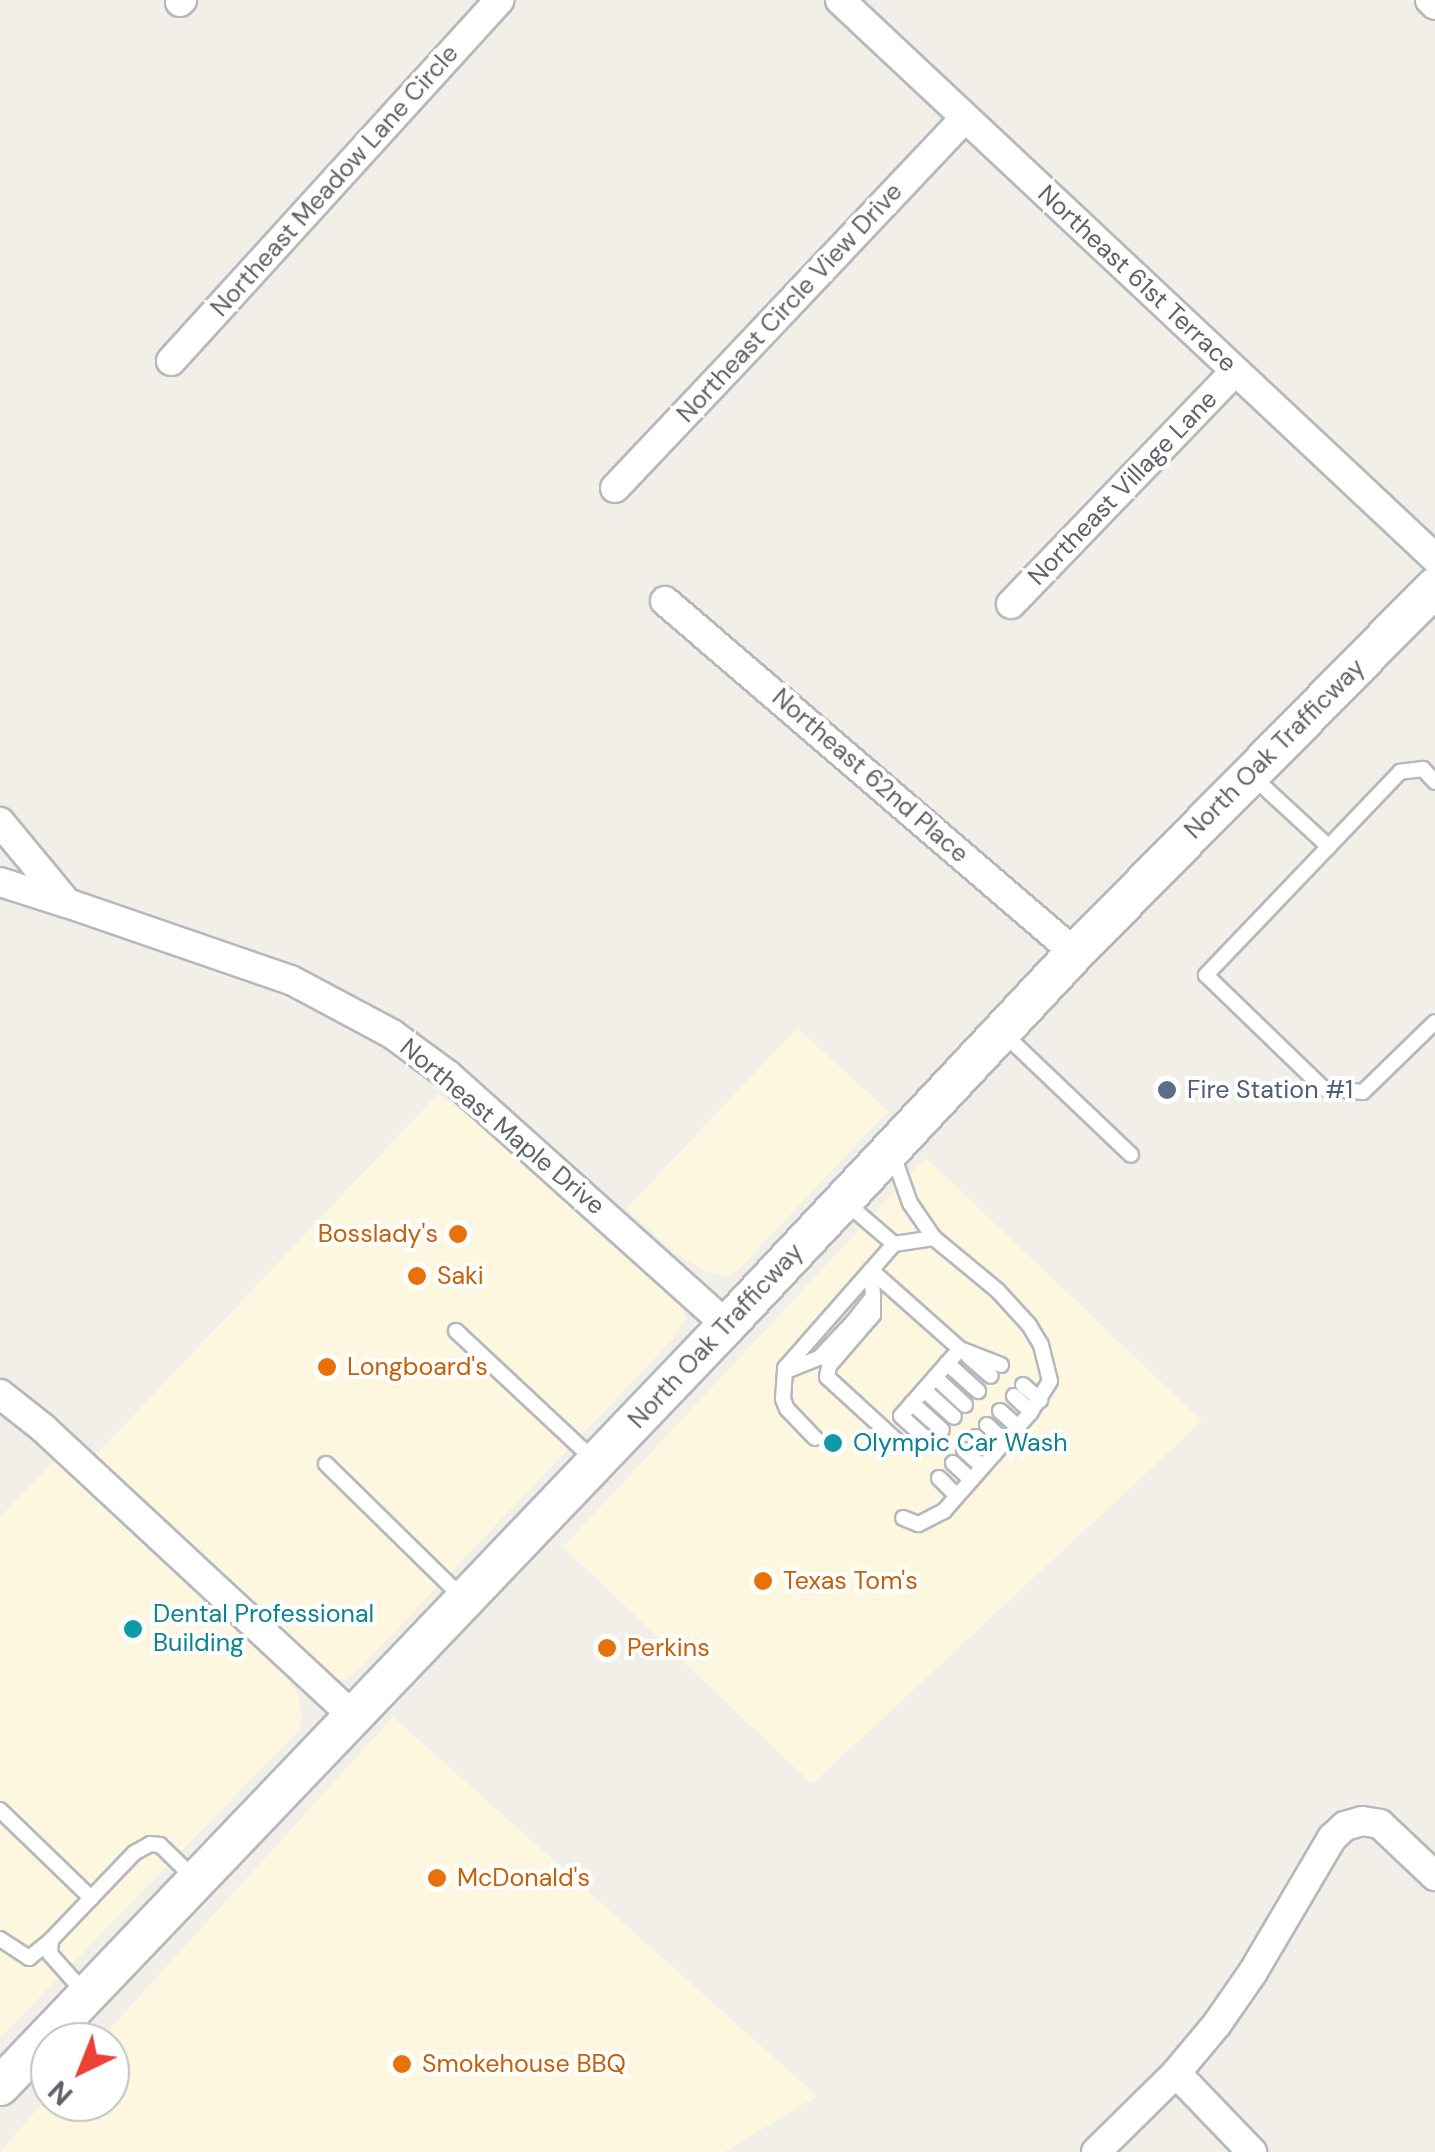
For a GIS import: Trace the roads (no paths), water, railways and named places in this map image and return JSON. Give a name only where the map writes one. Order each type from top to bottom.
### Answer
[{"type":"main road","name":"North Oak Trafficway","points":[[0,2086],[728,1325],[1075,953],[1435,588]]},
{"type":"street","name":"Northeast Meadow Lane Circle","points":[[171,361],[499,0]]},
{"type":"street","name":"Northeast 61st Terrace","points":[[840,0],[1435,558]]},
{"type":"street","points":[[1430,0],[1435,6]]},
{"type":"street","name":"Northeast Circle View Drive","points":[[615,488],[966,118]]},
{"type":"street","name":"Northeast Village Lane","points":[[1011,604],[1236,371]]},
{"type":"street","name":"Northeast 62nd Place","points":[[665,600],[1075,953]]},
{"type":"street","points":[[0,822],[67,903]]},
{"type":"street","name":"Northeast Maple Drive","points":[[0,882],[291,980],[392,1034],[448,1075],[728,1325]]},
{"type":"street","points":[[0,1394],[43,1428],[353,1716]]},
{"type":"street","points":[[1096,2152],[1176,2073],[1253,1972],[1332,1838],[1345,1826],[1362,1821],[1380,1824],[1435,1876]]},
{"type":"street","points":[[1176,2073],[1252,2152]]},
{"type":"lane","points":[[1435,782],[1422,769],[1400,772],[1206,975],[1323,1088],[1363,1092],[1435,1022]]},
{"type":"lane","points":[[1251,774],[1329,847]]},
{"type":"lane","points":[[1001,1032],[1131,1155]]},
{"type":"lane","points":[[891,1150],[910,1203],[934,1238],[1029,1324],[1048,1366],[1050,1381],[1036,1406],[958,1496],[925,1523],[904,1518]]},
{"type":"lane","points":[[844,1200],[894,1244]]},
{"type":"lane","points":[[815,1438],[787,1408],[785,1371],[894,1244],[934,1238]]},
{"type":"lane","points":[[871,1270],[873,1315],[829,1366],[827,1378],[899,1443]]},
{"type":"lane","points":[[871,1270],[960,1349],[996,1370]]},
{"type":"lane","points":[[785,1371],[820,1358],[873,1296]]},
{"type":"lane","points":[[456,1331],[597,1462]]},
{"type":"lane","points":[[931,1443],[900,1416],[960,1349]]},
{"type":"lane","points":[[947,1364],[978,1391]]},
{"type":"lane","points":[[935,1377],[965,1405]]},
{"type":"lane","points":[[924,1390],[954,1417]]},
{"type":"lane","points":[[1019,1390],[1036,1406]]},
{"type":"lane","points":[[912,1402],[942,1430]]},
{"type":"lane","points":[[1000,1411],[1018,1427]]},
{"type":"lane","points":[[987,1425],[1006,1442]]},
{"type":"lane","points":[[976,1437],[994,1454]]},
{"type":"lane","points":[[964,1450],[983,1467]]},
{"type":"lane","points":[[953,1463],[972,1480]]},
{"type":"lane","points":[[326,1464],[464,1598]]},
{"type":"lane","points":[[939,1478],[958,1496]]},
{"type":"lane","points":[[0,1810],[91,1898]]},
{"type":"lane","points":[[0,1940],[29,1958],[134,1853],[150,1844],[160,1845],[196,1881]]},
{"type":"lane","points":[[51,1940],[50,1954],[86,1996]]},
{"type":"place","name":"Fire Station #1","points":[[1167,1090]]},
{"type":"place","name":"Bosslady's","points":[[458,1234]]},
{"type":"place","name":"Saki","points":[[417,1276]]},
{"type":"place","name":"Longboard's","points":[[327,1367]]},
{"type":"place","name":"Olympic Car Wash","points":[[833,1443]]},
{"type":"place","name":"Texas Tom's","points":[[763,1581]]},
{"type":"place","name":"Dental Professional Building","points":[[133,1629]]},
{"type":"place","name":"Perkins","points":[[607,1648]]},
{"type":"place","name":"McDonald's","points":[[437,1878]]},
{"type":"place","name":"Smokehouse BBQ","points":[[402,2064]]}]
